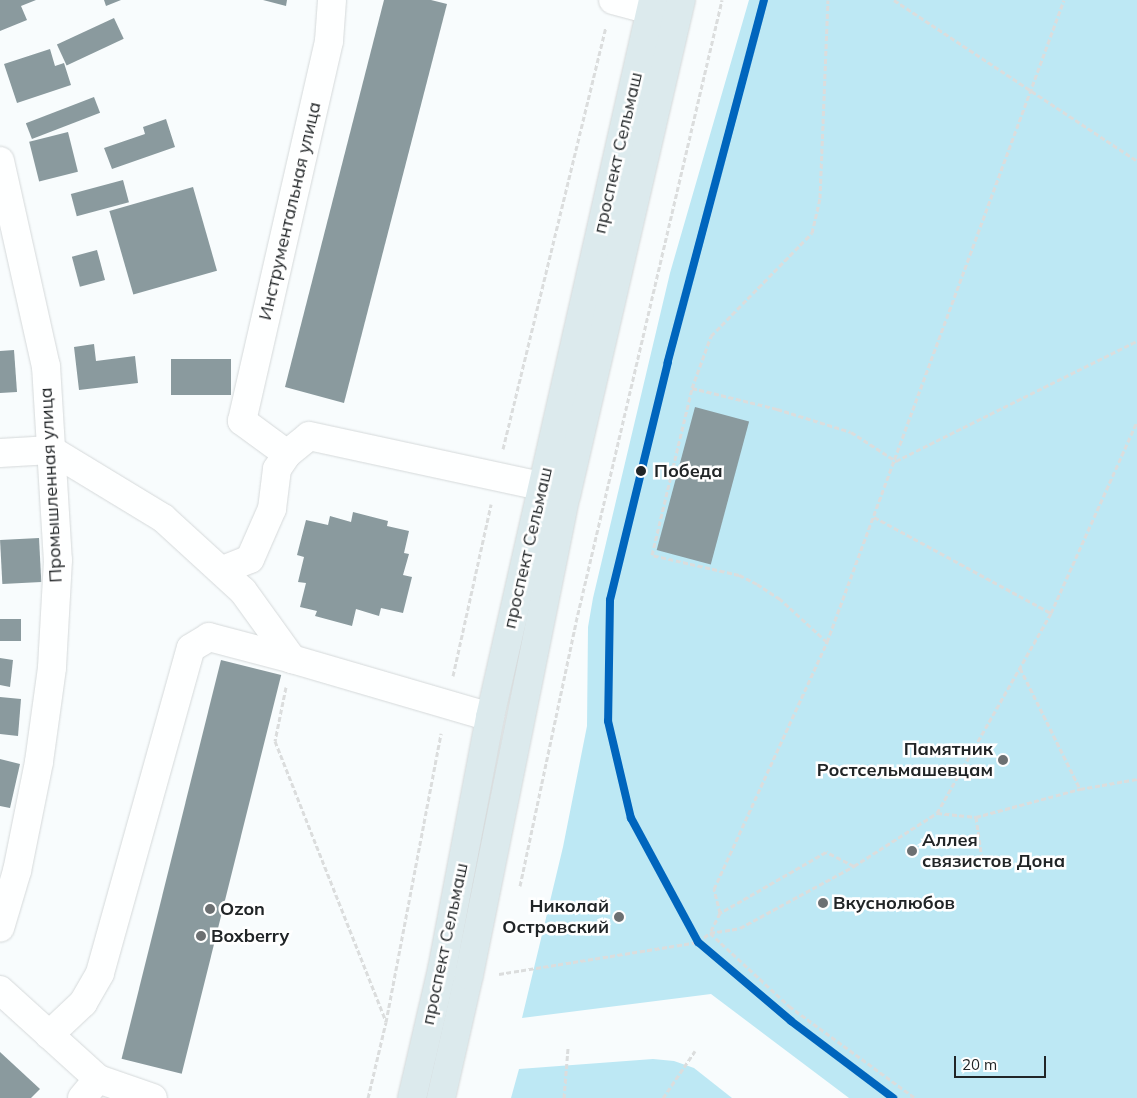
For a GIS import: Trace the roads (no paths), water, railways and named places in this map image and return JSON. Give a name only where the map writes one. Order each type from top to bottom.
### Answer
[{"type":"main road","name":"проспект Сельмаш","points":[[441,1098],[469,975],[566,496],[681,0]]},
{"type":"main road","name":"проспект Сельмаш","points":[[412,1098],[442,969],[490,717],[541,486],[652,5]]},
{"type":"street","name":"Инструментальная улица","points":[[287,454],[242,421],[329,41],[332,0]]},
{"type":"street","points":[[611,10],[652,5]]},
{"type":"street","name":"Промышленная улица","points":[[0,161],[46,366],[58,560],[52,668],[39,762],[17,871],[0,928]]},
{"type":"street","points":[[222,570],[250,559],[272,510],[277,469],[287,454],[309,436],[541,486]]},
{"type":"street","points":[[0,453],[51,450],[163,518],[243,591],[292,659]]},
{"type":"street","points":[[49,1035],[83,1003],[100,973],[190,648],[209,637],[292,659],[490,717]]},
{"type":"street","points":[[0,990],[49,1035],[90,1089],[153,1098]]},
{"type":"place","name":"Победа","points":[[641,471]]},
{"type":"place","name":"Памятник Ростсельмашевцам","points":[[1003,760]]},
{"type":"place","name":"Аллея связистов Дона","points":[[912,851]]},
{"type":"place","name":"Вкуснолюбов","points":[[823,903]]},
{"type":"place","name":"Ozon","points":[[210,909]]},
{"type":"place","name":"Николай Островский","points":[[619,917]]},
{"type":"place","name":"Boxberry","points":[[201,936]]}]
